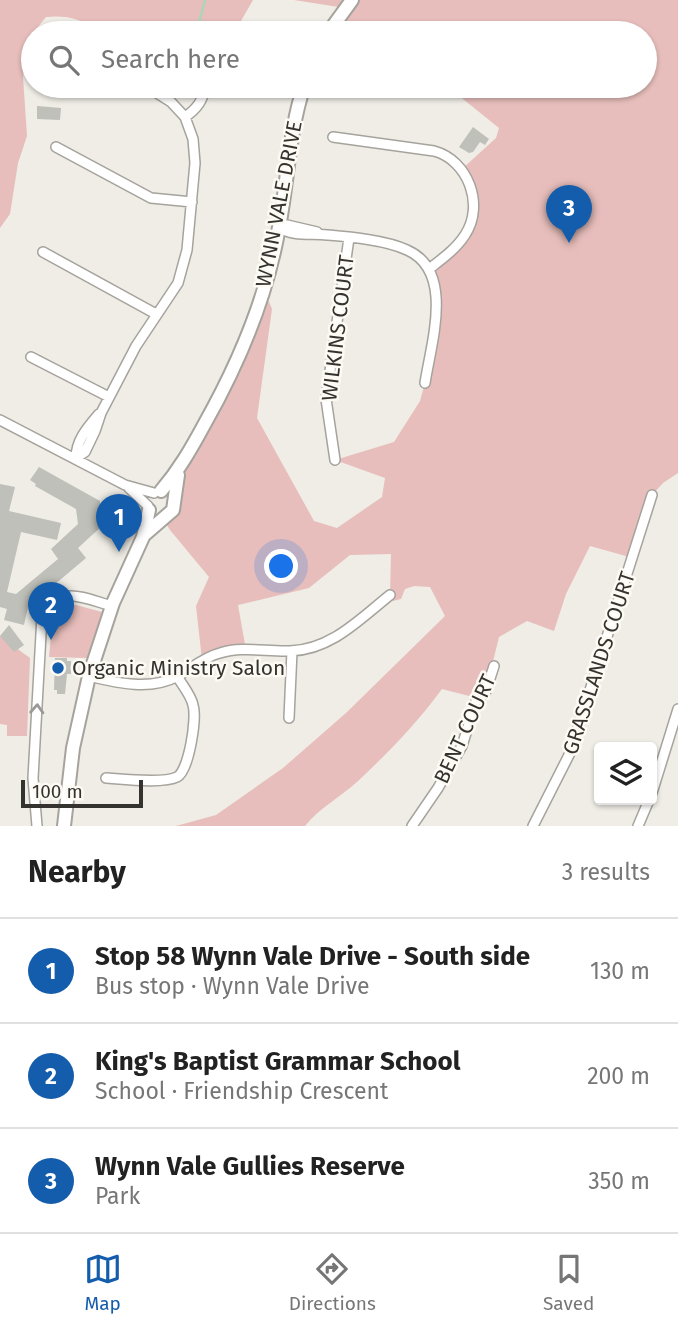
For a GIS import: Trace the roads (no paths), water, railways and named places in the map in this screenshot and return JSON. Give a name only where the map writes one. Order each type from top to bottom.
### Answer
[{"type":"main road","points":[[337,21],[352,0]]},
{"type":"main road","name":"WYNN VALE DRIVE","points":[[65,826],[73,748],[89,676],[112,606],[143,537],[153,500],[178,471],[214,408],[246,339],[264,290],[279,227],[301,98]]},
{"type":"main road","name":"WYNN VALE DRIVE","points":[[173,499],[178,471]]},
{"type":"main road","points":[[168,493],[173,499],[172,513],[162,517],[155,516],[153,500],[168,493]]},
{"type":"main road","name":"WYNN VALE DRIVE","points":[[143,537],[162,517]]},
{"type":"street","points":[[76,458],[85,452],[100,413],[156,314],[183,273],[195,150],[184,117],[165,98]]},
{"type":"street","points":[[184,117],[196,109],[203,98]]},
{"type":"street","points":[[333,137],[443,154],[460,167],[472,191],[470,227],[454,248],[429,269]]},
{"type":"street","points":[[56,147],[151,198],[192,202]]},
{"type":"street","points":[[279,227],[286,232],[349,238],[406,249],[415,254],[434,278],[437,295],[425,383]]},
{"type":"street","name":"WILKINS COURT","points":[[335,460],[326,399],[349,238]]},
{"type":"street","points":[[43,253],[156,314]]},
{"type":"street","points":[[31,357],[109,397]]},
{"type":"street","points":[[0,420],[153,500]]},
{"type":"street","name":"GRASSLANDS COURT","points":[[533,826],[570,753],[652,495]]},
{"type":"street","points":[[89,676],[120,683],[148,684],[177,676],[221,652],[292,651],[313,647],[336,638],[390,594]]},
{"type":"street","points":[[37,826],[33,778],[42,616],[52,601],[64,596],[73,595],[112,606]]},
{"type":"street","points":[[289,718],[292,651]]},
{"type":"street","name":"BENT COURT","points":[[412,826],[453,764],[467,733],[477,698],[485,694],[494,666]]},
{"type":"street","points":[[106,778],[144,781],[169,779],[184,771],[192,734],[193,704],[177,676]]},
{"type":"street","points":[[657,777],[678,709]]},
{"type":"street","points":[[638,826],[647,805]]},
{"type":"waterway","points":[[200,21],[205,0]]},
{"type":"place","name":"Wynn Vale Gullies Reserve","points":[[569,243]]},
{"type":"place","name":"Stop 58 Wynn Vale Drive - South side","points":[[119,552]]},
{"type":"place","name":"King's Baptist Grammar School","points":[[51,640]]},
{"type":"place","name":"Organic Ministry Salon","points":[[58,668]]}]
